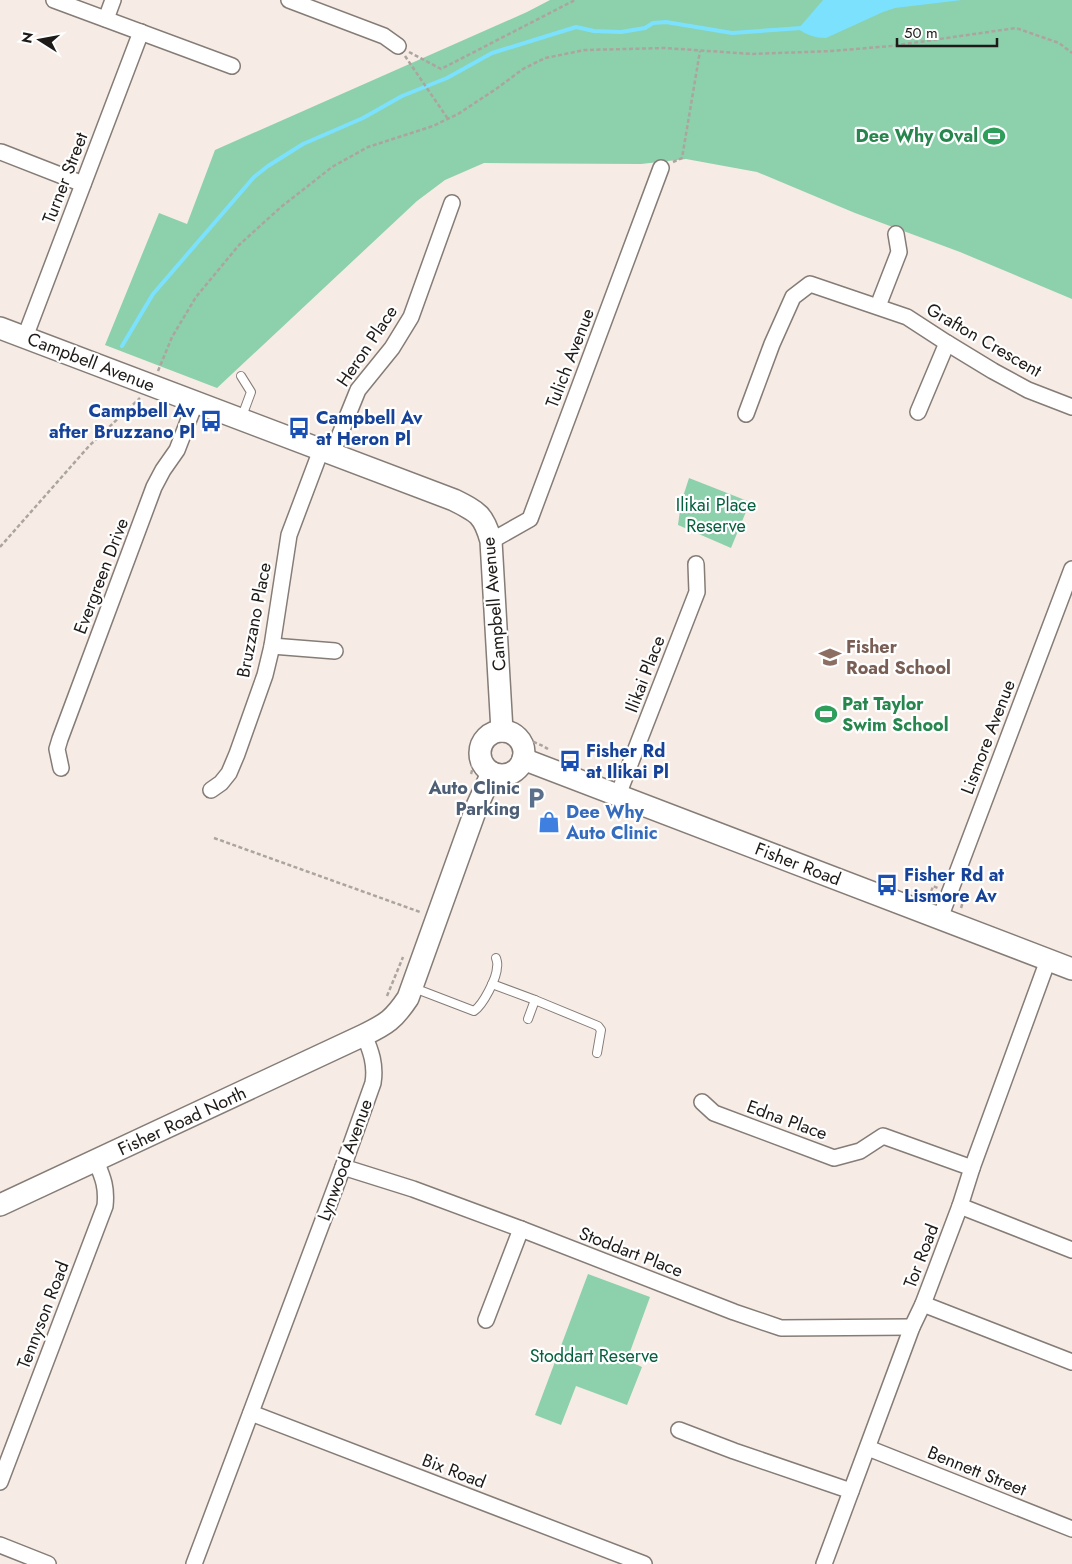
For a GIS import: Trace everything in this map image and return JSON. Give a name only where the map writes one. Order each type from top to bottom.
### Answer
[{"type":"main road","name":"Campbell Avenue","points":[[0,328],[454,500],[480,515],[488,530],[491,541],[494,728]]},
{"type":"main road","points":[[494,728],[514,734],[524,748],[520,766],[507,774],[492,773],[486,768],[480,755],[481,747],[489,735],[495,732],[494,728]]},
{"type":"main road","name":"Fisher Road","points":[[523,759],[1072,969]]},
{"type":"main road","points":[[364,1036],[381,1027],[397,1015],[408,998],[477,806],[492,773]]},
{"type":"main road","name":"Fisher Road North","points":[[0,1206],[364,1036]]},
{"type":"street","points":[[54,0],[232,66]]},
{"type":"street","points":[[106,19],[114,0]]},
{"type":"street","points":[[289,0],[384,36],[398,46]]},
{"type":"street","name":"Turner Street","points":[[25,337],[141,32]]},
{"type":"street","points":[[1,152],[83,184]]},
{"type":"street","name":"Tulich Avenue","points":[[491,541],[530,519],[661,168]]},
{"type":"street","name":"Heron Place","points":[[326,452],[358,390],[392,348],[411,317],[452,203]]},
{"type":"street","points":[[878,306],[899,252],[896,234]]},
{"type":"street","name":"Grafton Crescent","points":[[746,414],[772,344],[793,297],[810,284],[907,317],[947,344],[1028,390],[1072,406]]},
{"type":"street","points":[[918,412],[947,344]]},
{"type":"street","name":"Evergreen Drive","points":[[62,768],[57,748],[60,739],[154,487],[177,450],[196,401]]},
{"type":"street","name":"Bruzzano Place","points":[[211,790],[221,783],[229,773],[265,675],[272,646],[289,535],[326,452]]},
{"type":"street","name":"Ilikai Place","points":[[618,795],[697,592],[696,564]]},
{"type":"street","name":"Lismore Avenue","points":[[940,918],[1072,569]]},
{"type":"street","points":[[272,646],[335,651]]},
{"type":"street","name":"Tor Road","points":[[824,1564],[912,1327],[923,1304],[960,1206],[972,1168],[1048,960]]},
{"type":"street","name":"Lynwood Avenue","points":[[194,1564],[343,1168],[373,1083],[374,1065],[364,1036]]},
{"type":"street","name":"Edna Place","points":[[702,1102],[714,1113],[834,1158],[860,1150],[883,1136],[972,1168]]},
{"type":"street","name":"Tennyson Road","points":[[0,1482],[105,1206],[105,1183],[96,1161]]},
{"type":"street","name":"Stoddart Place","points":[[343,1168],[413,1189],[734,1312],[781,1328],[912,1327]]},
{"type":"street","points":[[960,1206],[1072,1250]]},
{"type":"street","points":[[486,1320],[521,1229]]},
{"type":"street","points":[[923,1304],[1072,1362]]},
{"type":"street","name":"Bix Road","points":[[251,1413],[644,1564]]},
{"type":"street","points":[[679,1430],[851,1491]]},
{"type":"street","name":"Bennett Street","points":[[868,1448],[1072,1529]]},
{"type":"street","points":[[0,1545],[48,1564]]},
{"type":"lane","points":[[241,376],[251,392],[241,419]]},
{"type":"lane","points":[[412,988],[474,1011],[479,1007],[496,975],[498,967],[496,958]]},
{"type":"lane","points":[[492,984],[598,1026],[601,1030],[597,1053]]},
{"type":"lane","points":[[528,1019],[535,1000]]},
{"type":"path","points":[[398,46],[441,69],[575,0]]},
{"type":"path","points":[[0,547],[89,446],[152,385],[172,337],[196,297],[239,245],[267,219],[332,168],[368,147],[433,126],[458,114],[523,69],[545,58],[585,50],[665,48],[752,54],[832,51],[891,46],[1016,28],[1059,44],[1072,53]]},
{"type":"path","points":[[398,46],[448,119]]},
{"type":"path","points":[[661,168],[682,158],[700,51]]},
{"type":"path","points":[[470,779],[473,768],[472,750],[476,741],[494,728]]},
{"type":"path","points":[[214,838],[420,912],[423,904]]},
{"type":"path","points":[[384,1004],[406,950]]},
{"type":"green space","points":[[550,0],[1072,0],[1072,299],[960,252],[855,213],[757,172],[686,159],[641,164],[484,163],[445,180],[417,201],[217,388],[105,345],[159,213],[187,224],[215,150],[527,12]]},
{"type":"green space","name":"Ilikai Place Reserve","points":[[689,478],[750,502],[731,548],[678,525],[681,503]]},
{"type":"green space","name":"Stoddart Reserve","points":[[588,1274],[650,1297],[627,1360],[642,1367],[627,1405],[576,1386],[561,1425],[535,1415]]},
{"type":"water","points":[[823,0],[962,0],[895,8],[826,38],[811,36],[798,29]]},
{"type":"waterway","points":[[122,346],[153,294],[254,177],[303,144],[363,118],[402,96],[447,78],[492,53],[576,27],[594,31],[621,32],[645,28],[653,23],[666,22],[732,33],[801,28]]},
{"type":"place","name":"Dee Why Oval","points":[[994,136]]},
{"type":"place","name":"Campbell Av after Bruzzano Pl","points":[[211,421]]},
{"type":"place","name":"Campbell Av at Heron Pl","points":[[299,428]]},
{"type":"place","name":"Fisher Road School","points":[[830,657]]},
{"type":"place","name":"Pat Taylor Swim School","points":[[826,714]]},
{"type":"place","name":"Fisher Rd at Ilikai Pl","points":[[570,761]]},
{"type":"place","name":"Auto Clinic Parking","points":[[536,798]]},
{"type":"place","name":"Dee Why Auto Clinic","points":[[549,822]]},
{"type":"place","name":"Fisher Rd at Lismore Av","points":[[887,885]]}]
